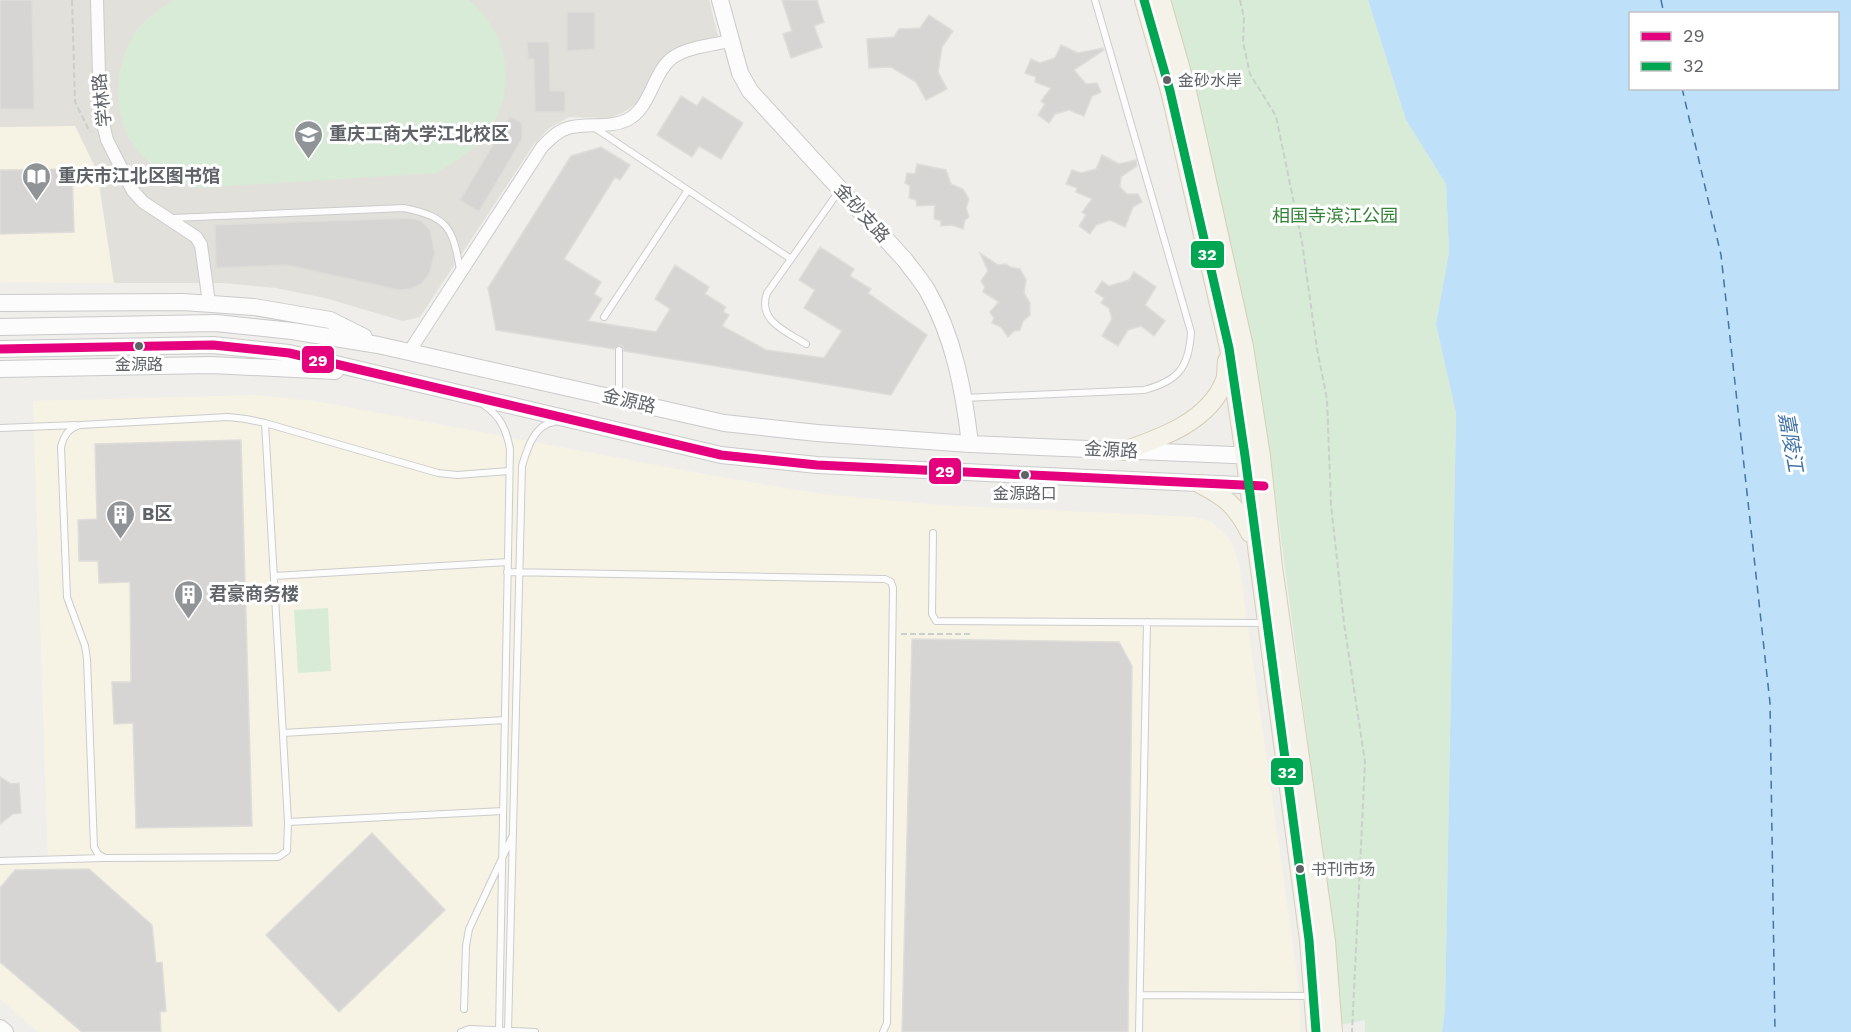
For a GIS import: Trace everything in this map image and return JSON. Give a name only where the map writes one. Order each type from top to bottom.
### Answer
[{"type":"main road","name":"金砂支路","points":[[720,0],[740,73],[750,91],[905,260],[926,289],[942,320],[954,357],[964,398],[970,444]]},
{"type":"main road","points":[[1144,0],[1170,91],[1253,456]]},
{"type":"main road","points":[[1161,0],[1186,87],[1244,347],[1256,486],[1256,544],[1309,940],[1316,1032]]},
{"type":"main road","points":[[0,303],[209,303],[254,307],[330,320],[378,345]]},
{"type":"main road","name":"金源路","points":[[0,327],[216,324],[292,331],[378,345],[724,423],[817,433],[970,444],[1253,456]]},
{"type":"main road","name":"金源路","points":[[0,349],[213,345],[289,353],[721,455],[796,463],[1256,486]]},
{"type":"main road","points":[[1124,451],[1167,436],[1200,414],[1213,400],[1225,380],[1229,348]]},
{"type":"main road","points":[[0,369],[211,365],[375,372]]},
{"type":"main road","points":[[1119,480],[1127,477],[1134,470],[1135,465],[1132,456],[1124,451]]},
{"type":"main road","points":[[1200,484],[1220,494],[1233,506],[1256,544]]},
{"type":"main road","points":[[1256,486],[1273,567],[1326,941],[1333,1032]]},
{"type":"main road","points":[[0,1028],[4,1032]]},
{"type":"street","name":"学林路","points":[[97,0],[100,111],[107,140],[133,191],[143,202],[196,237],[201,245],[209,303]]},
{"type":"street","points":[[409,352],[542,147],[555,134],[567,128],[614,124],[628,120],[640,109],[665,65],[674,56],[730,41]]},
{"type":"lane","points":[[964,398],[1144,390],[1164,384],[1179,372],[1190,355],[1191,333],[1095,0]]},
{"type":"lane","points":[[592,126],[791,259]]},
{"type":"lane","points":[[806,344],[768,319],[764,311],[764,301],[766,293],[840,189]]},
{"type":"lane","points":[[604,317],[688,190]]},
{"type":"lane","points":[[167,219],[404,208],[435,218],[448,228],[455,242],[460,271]]},
{"type":"lane","points":[[619,350],[619,399]]},
{"type":"lane","points":[[471,396],[495,412],[505,426],[510,449],[499,1030]]},
{"type":"lane","points":[[0,428],[246,418],[438,473],[457,475],[509,471]]},
{"type":"lane","points":[[508,1031],[522,466],[528,446],[538,430],[547,423],[567,420]]},
{"type":"lane","points":[[0,861],[278,857],[287,852],[288,822],[265,423]]},
{"type":"lane","points":[[80,425],[67,432],[61,447],[67,597],[85,646],[87,659],[94,847],[98,854],[105,858]]},
{"type":"lane","points":[[933,532],[932,614],[936,621],[1266,623]]},
{"type":"lane","points":[[274,576],[508,562]]},
{"type":"lane","points":[[507,572],[885,579],[891,582],[894,588],[887,1023],[883,1032]]},
{"type":"lane","points":[[1139,1032],[1147,622]]},
{"type":"lane","points":[[283,733],[505,720]]},
{"type":"lane","points":[[288,822],[503,811]]},
{"type":"lane","points":[[464,1009],[466,946],[469,929],[513,835]]},
{"type":"lane","points":[[1140,995],[1313,996]]},
{"type":"lane","points":[[461,1032],[469,1029],[535,1032]]},
{"type":"path","points":[[72,0],[75,102]]},
{"type":"path","points":[[1240,0],[1244,18],[1243,42],[1250,75],[1276,116],[1302,242],[1317,349],[1327,399],[1332,516],[1344,623],[1365,762],[1353,1032]]},
{"type":"path","points":[[912,634],[969,634]]},
{"type":"shaded area","name":"重庆工商大学江北校区","points":[[0,0],[709,0],[718,36],[671,50],[659,63],[637,103],[624,112],[610,118],[569,117],[548,129],[532,147],[420,317],[403,321],[325,298],[276,288],[223,283],[114,283],[97,171],[75,126],[0,127]]},
{"type":"shaded area","points":[[75,126],[97,171],[114,283],[0,282],[0,127]]},
{"type":"shaded area","points":[[256,395],[315,401],[822,494],[939,505],[1195,517],[1211,522],[1224,533],[1232,544],[1239,563],[1297,974],[1300,1032],[38,1032],[0,999],[0,865],[48,864],[33,401]]},
{"type":"green space","points":[[174,0],[469,0],[491,25],[498,39],[506,70],[503,101],[492,127],[482,139],[464,155],[437,173],[197,188],[161,171],[142,156],[125,129],[118,98],[121,65],[133,36],[151,16]]},
{"type":"green space","name":"相国寺滨江公园","points":[[1169,0],[1368,0],[1406,120],[1446,184],[1449,252],[1436,324],[1456,413],[1445,1009],[1442,1032],[1365,1032],[1365,1020],[1339,1025],[1334,938],[1270,454],[1253,351]]},
{"type":"green space","points":[[328,608],[331,671],[298,673],[294,610]]},
{"type":"water","name":"嘉陵江","points":[[1368,0],[1851,0],[1851,1032],[1442,1032],[1445,1009],[1456,413],[1436,324],[1449,252],[1446,184],[1406,120]]},
{"type":"building","points":[[0,0],[32,0],[34,109],[0,109]]},
{"type":"building","points":[[782,0],[817,0],[824,22],[814,26],[822,47],[791,58],[783,34],[792,31]]},
{"type":"building","points":[[567,12],[595,12],[595,49],[567,51]]},
{"type":"building","points":[[929,15],[953,31],[942,47],[938,72],[947,89],[926,100],[916,82],[891,67],[869,68],[867,39],[894,37],[899,29],[920,28]]},
{"type":"building","points":[[527,42],[549,42],[550,91],[565,91],[565,112],[535,112],[534,59],[528,59]]},
{"type":"building","points":[[1061,45],[1078,53],[1103,48],[1104,50],[1074,70],[1086,84],[1097,83],[1101,92],[1092,96],[1084,116],[1069,110],[1055,114],[1049,123],[1038,115],[1045,104],[1041,101],[1051,88],[1035,82],[1036,77],[1025,73],[1031,59],[1040,63],[1055,58]]},
{"type":"building","points":[[681,96],[697,106],[703,97],[743,123],[721,159],[699,146],[692,157],[657,135]]},
{"type":"building","points":[[510,116],[522,123],[522,139],[479,212],[460,200]]},
{"type":"building","points":[[601,147],[630,165],[620,180],[615,177],[564,259],[601,282],[594,294],[602,299],[588,321],[656,332],[670,309],[655,299],[675,265],[709,287],[705,294],[726,307],[723,312],[729,315],[722,326],[766,350],[824,358],[842,331],[804,308],[815,290],[799,280],[820,247],[854,269],[850,276],[871,289],[868,293],[927,335],[891,395],[624,351],[620,345],[614,349],[496,330],[488,288],[571,156]]},
{"type":"building","points":[[1102,155],[1119,164],[1136,160],[1137,166],[1121,177],[1120,187],[1127,194],[1138,194],[1142,202],[1133,207],[1125,227],[1110,220],[1096,225],[1090,234],[1079,226],[1086,215],[1082,212],[1092,199],[1076,192],[1077,188],[1066,184],[1072,170],[1081,173],[1096,169]]},
{"type":"building","points":[[917,164],[946,170],[951,184],[963,189],[969,199],[966,208],[969,217],[965,220],[963,229],[952,225],[941,226],[941,221],[934,219],[935,205],[917,206],[916,200],[909,198],[910,186],[905,183],[907,173],[915,174]]},
{"type":"building","name":"重庆市江北区图书馆","points":[[72,169],[74,232],[0,234],[0,170]]},
{"type":"building","points":[[412,218],[422,221],[430,230],[435,253],[429,275],[421,284],[410,289],[399,290],[287,265],[216,268],[215,225]]},
{"type":"building","points":[[980,253],[998,265],[1006,264],[1020,269],[1026,280],[1024,293],[1030,303],[1030,315],[1023,321],[1020,330],[1014,331],[1008,337],[1001,327],[992,323],[994,318],[990,312],[999,302],[983,292],[985,287],[981,281],[988,271]]},
{"type":"building","points":[[1134,272],[1156,287],[1145,305],[1165,321],[1154,336],[1141,326],[1128,330],[1118,346],[1102,336],[1112,319],[1109,308],[1101,303],[1104,298],[1095,292],[1102,281],[1109,286],[1129,280]]},
{"type":"building","name":"君豪商务楼","points":[[241,440],[252,826],[136,828],[133,723],[114,724],[112,682],[131,682],[130,582],[99,583],[98,561],[79,561],[78,520],[97,519],[95,444]]},
{"type":"building","points":[[912,639],[1119,642],[1132,666],[1128,1032],[902,1032]]},
{"type":"building","points":[[0,777],[11,784],[19,783],[21,813],[13,814],[0,824]]},
{"type":"building","points":[[372,833],[445,910],[339,1012],[266,935]]},
{"type":"building","points":[[89,869],[152,925],[156,963],[162,962],[166,1011],[160,1012],[161,1032],[82,1032],[0,962],[0,888],[15,870]]},
{"type":"ferry route","points":[[1661,0],[1664,12]]},
{"type":"ferry route","points":[[1682,90],[1721,255],[1770,703],[1775,1032]]},
{"type":"transit line","name":"32","points":[[1144,0],[1170,91],[1229,348],[1309,940],[1316,1032]]},
{"type":"transit line","name":"29","points":[[0,349],[213,345],[289,353],[721,455],[817,465],[1264,486]]},
{"type":"place","name":"金砂水岸","points":[[1167,80]]},
{"type":"place","name":"重庆工商大学江北校区","points":[[308,160]]},
{"type":"place","name":"重庆市江北区图书馆","points":[[37,202]]},
{"type":"place","name":"金源路","points":[[139,346]]},
{"type":"place","name":"金源路口","points":[[1025,475]]},
{"type":"place","name":"B区","points":[[121,540]]},
{"type":"place","name":"君豪商务楼","points":[[188,620]]},
{"type":"place","name":"书刊市场","points":[[1300,869]]}]
